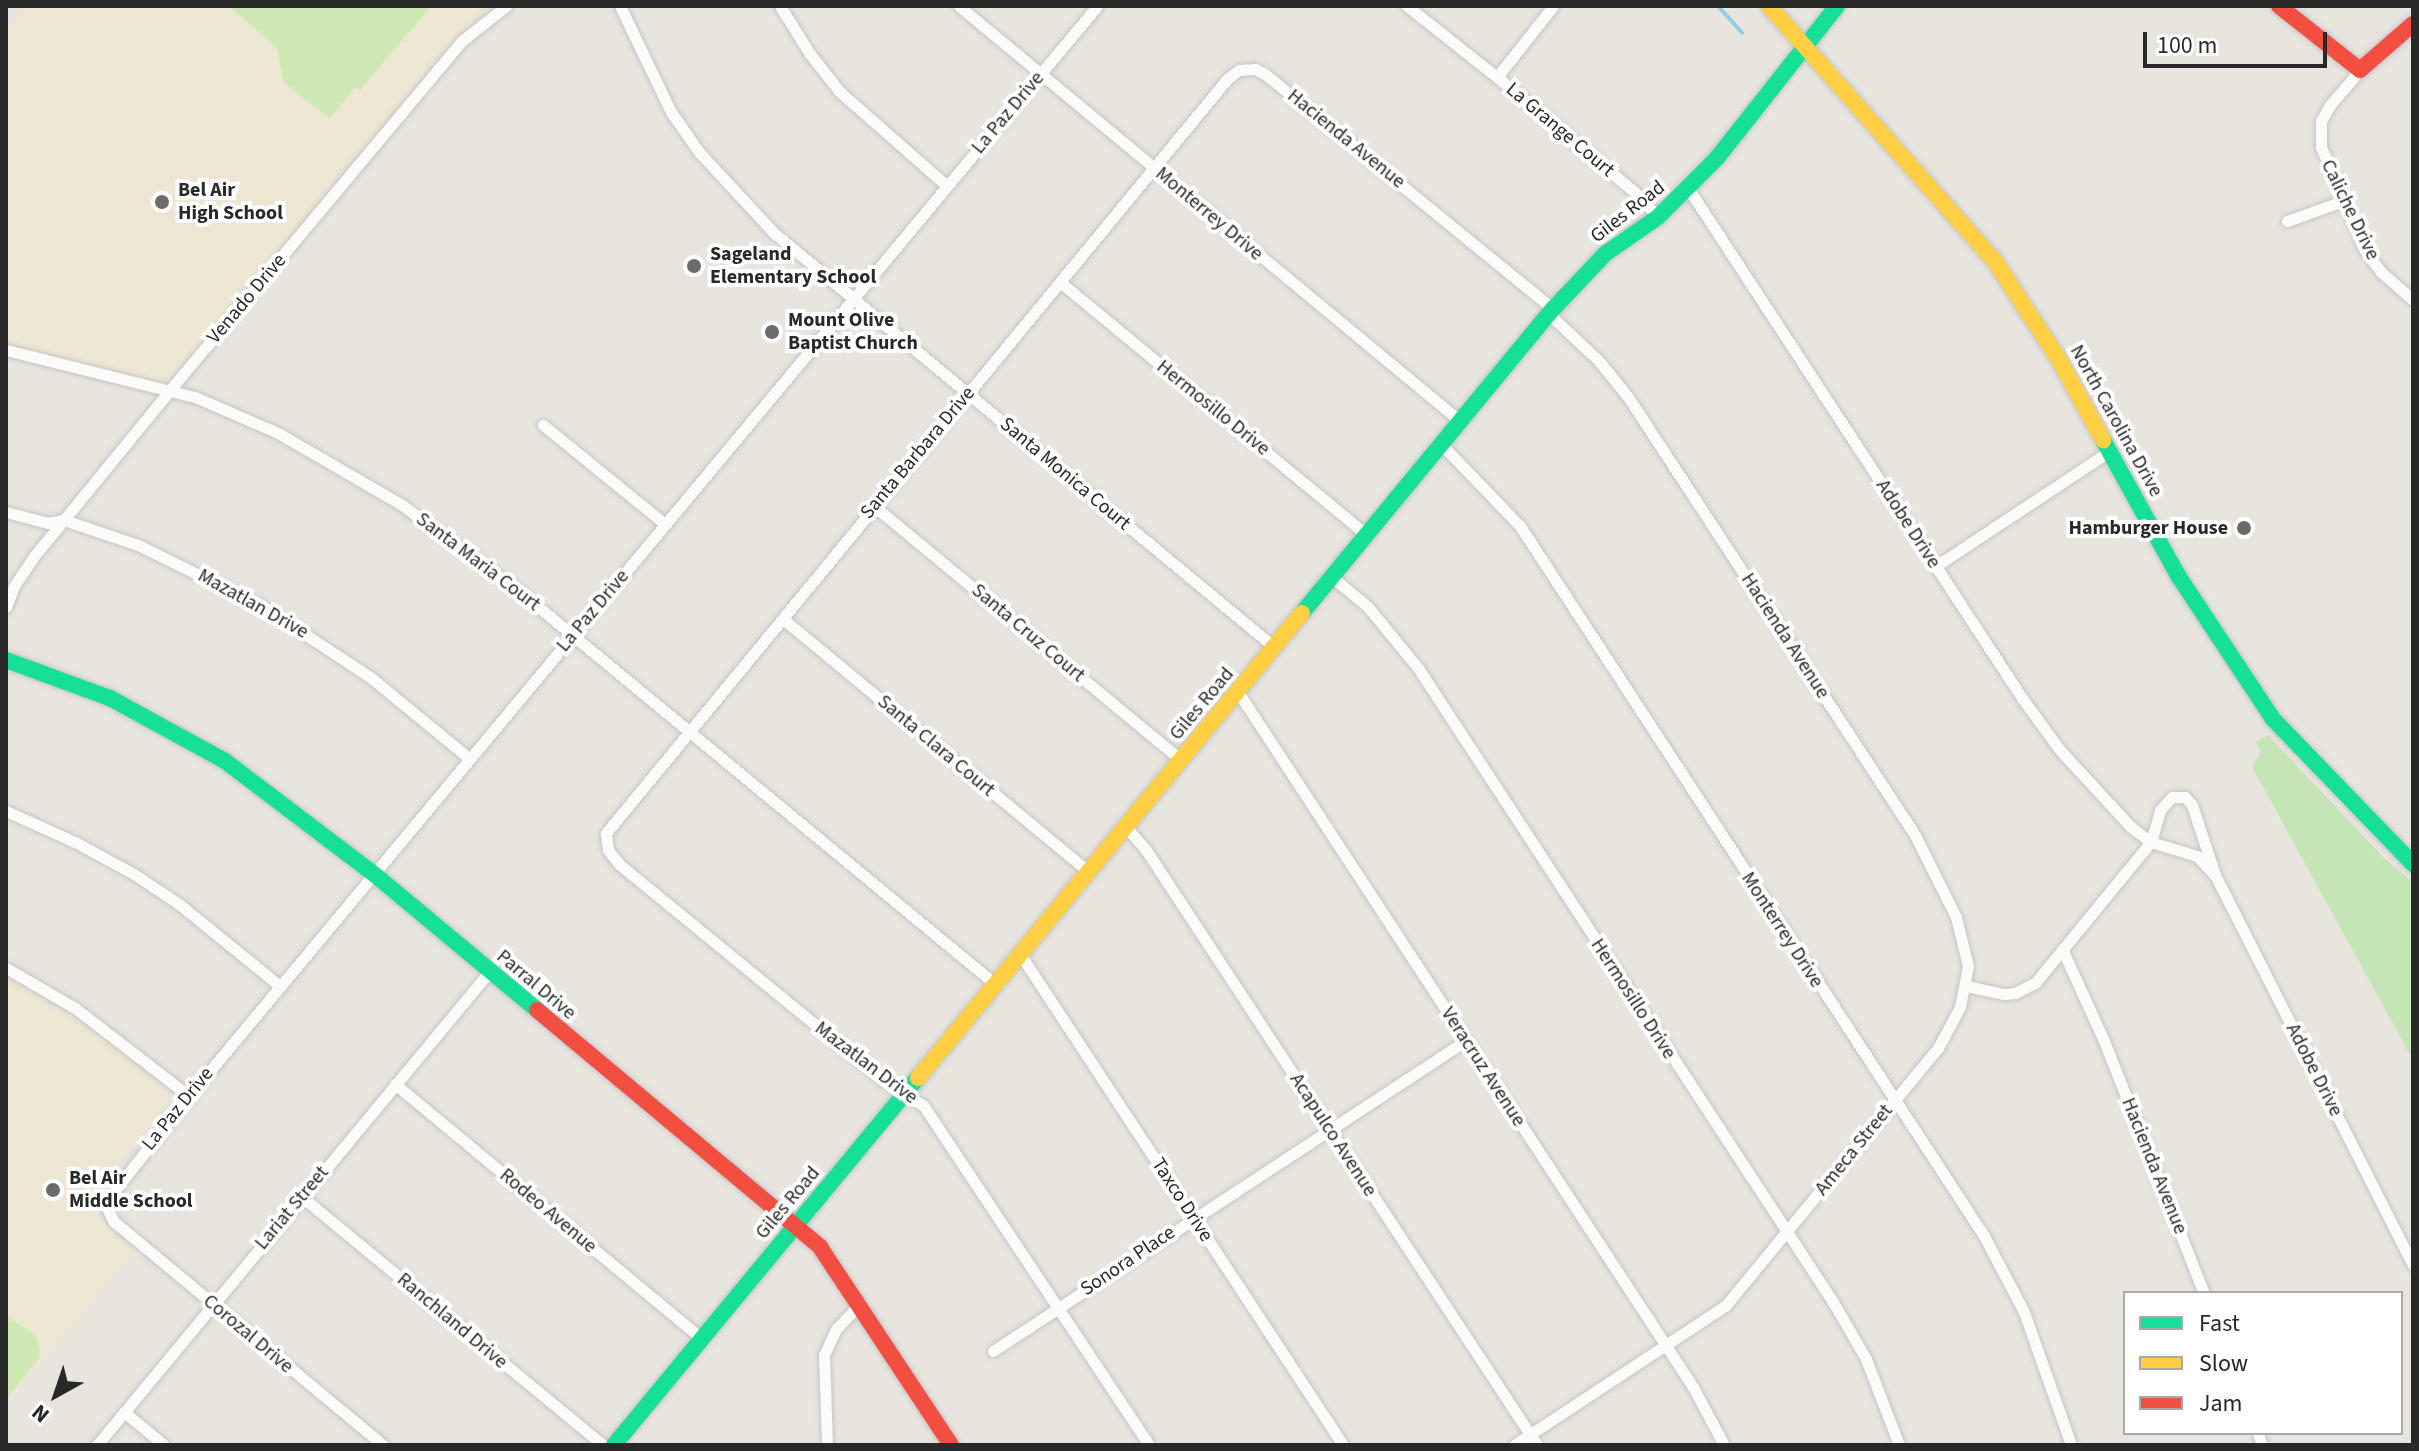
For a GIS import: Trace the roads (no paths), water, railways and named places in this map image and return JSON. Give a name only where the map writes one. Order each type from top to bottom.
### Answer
[{"type":"street","name":"Venado Drive","points":[[6,607],[14,586],[169,391],[463,40],[506,6]]},
{"type":"street","name":"Santa Monica Court","points":[[620,6],[671,112],[699,152],[774,233],[1274,647]]},
{"type":"street","points":[[780,6],[810,54],[840,92],[947,186]]},
{"type":"street","name":"Monterrey Drive","points":[[959,6],[1460,421]]},
{"type":"street","name":"La Paz Drive","points":[[114,1222],[107,1208],[108,1199],[189,1096],[1097,6]]},
{"type":"street","name":"La Grange Court","points":[[1407,6],[1637,194],[1658,217]]},
{"type":"street","name":"La Grange Court","points":[[1497,77],[1553,6]]},
{"type":"street","name":"North Carolina Drive","points":[[1769,6],[1936,191],[1996,263],[2054,351],[2211,630],[2273,719],[2356,811],[2413,864]]},
{"type":"street","name":"Giles Road","points":[[614,1445],[1551,311],[1605,254],[1658,217],[1688,188],[1837,6]]},
{"type":"street","points":[[2279,6],[2360,70],[2413,24]]},
{"type":"street","name":"Santa Barbara Drive","points":[[608,850],[605,841],[611,826],[688,731],[1227,79],[1246,68]]},
{"type":"street","name":"Hacienda Avenue","points":[[1246,68],[1255,69],[1275,81],[1551,311],[1599,361],[1628,397],[1915,835],[1956,917],[1968,966],[1966,986]]},
{"type":"street","name":"Caliche Drive","points":[[2360,70],[2330,105],[2321,121],[2321,147],[2343,201],[2373,260],[2413,300]]},
{"type":"street","name":"Adobe Drive","points":[[1688,188],[2059,749],[2113,810],[2151,842],[2197,856],[2215,875]]},
{"type":"street","points":[[2287,221],[2343,201]]},
{"type":"street","name":"Hermosillo Drive","points":[[1060,282],[1367,535]]},
{"type":"street","name":"Santa Maria Court","points":[[6,350],[169,391],[236,413],[341,467],[450,537],[995,984]]},
{"type":"street","points":[[543,425],[665,524]]},
{"type":"street","name":"Monterrey Drive","points":[[1442,445],[1520,526],[2003,1270],[2024,1312],[2071,1445]]},
{"type":"street","points":[[1936,566],[2110,451]]},
{"type":"street","name":"Santa Cruz Court","points":[[874,506],[1181,760]]},
{"type":"street","name":"Mazatlan Drive","points":[[6,512],[48,523],[64,520],[138,545],[262,606],[370,677],[470,759]]},
{"type":"street","name":"Hermosillo Drive","points":[[1332,577],[1368,607],[1418,668],[1855,1338],[1899,1445]]},
{"type":"street","name":"Santa Clara Court","points":[[783,619],[1089,872]]},
{"type":"street","name":"Parral Drive","points":[[6,660],[110,698],[225,761],[374,874],[820,1247],[951,1445]]},
{"type":"street","name":"Veracruz Avenue","points":[[1238,692],[1666,1346],[1724,1445]]},
{"type":"street","name":"Adobe Drive","points":[[2151,842],[2160,810],[2172,797],[2185,797],[2192,805],[2215,875],[2413,1265]]},
{"type":"street","points":[[6,811],[75,842],[134,874],[179,904],[280,986]]},
{"type":"street","name":"Acapulco Avenue","points":[[1126,827],[1146,850],[1537,1445]]},
{"type":"street","points":[[1966,986],[2004,994],[2026,989],[2063,951],[2151,842]]},
{"type":"street","name":"Mazatlan Drive","points":[[608,850],[619,864],[782,998],[924,1106],[1149,1445]]},
{"type":"street","name":"Hacienda Avenue","points":[[2063,951],[2104,1041],[2203,1291]]},
{"type":"street","name":"Taxco Drive","points":[[1020,954],[1343,1445]]},
{"type":"street","points":[[6,968],[75,1008],[189,1096]]},
{"type":"street","name":"Lariat Street","points":[[97,1445],[489,972]]},
{"type":"street","name":"Ameca Street","points":[[1514,1445],[1726,1305],[1895,1100],[1952,1025],[1966,986]]},
{"type":"street","name":"Sonora Place","points":[[993,1351],[1465,1041]]},
{"type":"street","name":"Rodeo Avenue","points":[[395,1084],[701,1338]]},
{"type":"street","name":"Ranchland Drive","points":[[302,1197],[603,1445]]},
{"type":"street","name":"Corozal Drive","points":[[114,1222],[383,1445]]},
{"type":"street","points":[[827,1445],[824,1355],[836,1329],[859,1305]]},
{"type":"street","points":[[124,1412],[164,1445]]},
{"type":"waterway","points":[[1718,6],[1742,33]]},
{"type":"place","name":"Bel Air High School","points":[[162,202]]},
{"type":"place","name":"Sageland Elementary School","points":[[694,266]]},
{"type":"place","name":"Mount Olive Baptist Church","points":[[772,332]]},
{"type":"place","name":"Hamburger House","points":[[2244,528]]},
{"type":"place","name":"Bel Air Middle School","points":[[53,1190]]}]
